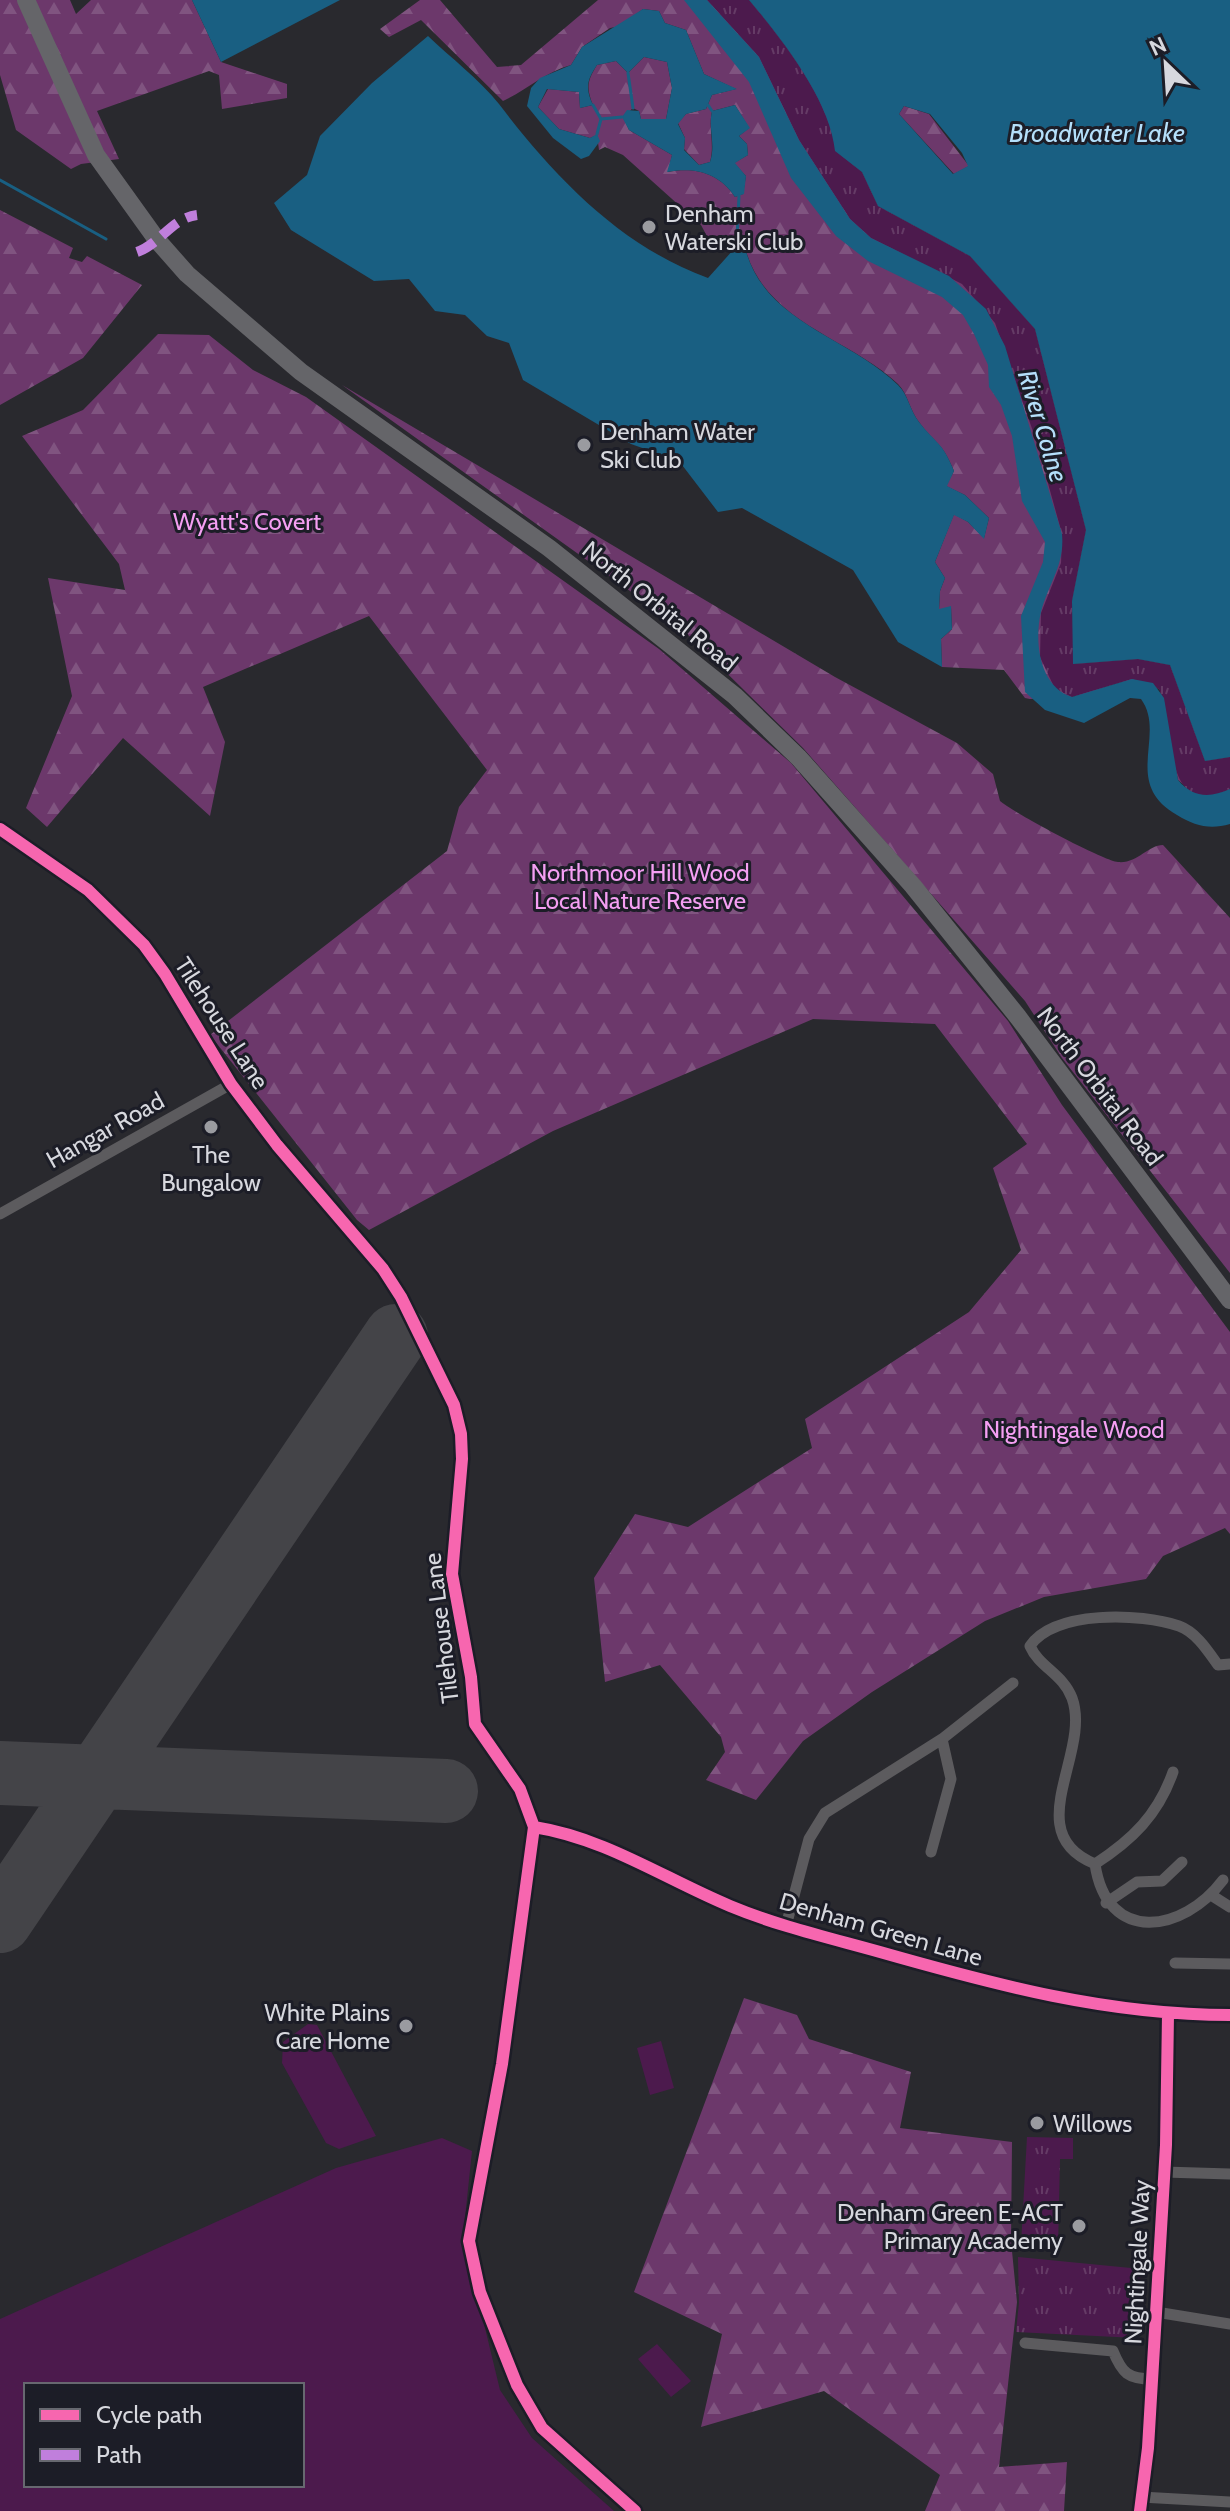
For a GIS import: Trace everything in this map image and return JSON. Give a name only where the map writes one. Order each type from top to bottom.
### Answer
[{"type":"main road","name":"North Orbital Road","points":[[26,0],[96,155],[157,240],[187,274],[301,372],[561,557],[735,696],[799,758],[913,886],[1018,1017],[1230,1300]]},
{"type":"street","name":"Tilehouse Lane","points":[[0,829],[88,890],[144,945],[165,974],[231,1084],[277,1145],[383,1269],[401,1297],[454,1405],[461,1434],[462,1459],[452,1574],[471,1677],[475,1724],[520,1789],[534,1827],[502,2064],[469,2241],[480,2292],[517,2385],[542,2428],[635,2511]]},
{"type":"street","name":"Hangar Road","points":[[0,1214],[231,1084]]},
{"type":"street","points":[[1095,1864],[1075,1856],[1060,1830],[1058,1799],[1070,1764],[1075,1723],[1072,1699],[1057,1673],[1035,1658],[1030,1646],[1039,1633],[1060,1624],[1106,1618],[1140,1620],[1181,1626],[1200,1641],[1218,1665],[1229,1665]]},
{"type":"street","points":[[786,1926],[809,1839],[825,1813],[942,1739],[1013,1683]]},
{"type":"street","points":[[931,1852],[951,1779],[942,1739]]},
{"type":"street","points":[[1095,1864],[1124,1845],[1156,1812],[1173,1772]]},
{"type":"street","name":"Denham Green Lane","points":[[534,1827],[608,1848],[731,1907],[786,1926],[1041,1996],[1168,2015],[1230,2015]]},
{"type":"street","points":[[1106,1903],[1137,1882],[1162,1881],[1182,1862]]},
{"type":"street","points":[[1095,1864],[1098,1884],[1106,1903],[1123,1915],[1143,1922],[1169,1922],[1192,1911],[1223,1880]]},
{"type":"street","points":[[1211,1895],[1230,1907]]},
{"type":"street","points":[[1175,1963],[1230,1964]]},
{"type":"street","name":"Nightingale Way","points":[[1140,2511],[1152,2379],[1164,2172],[1168,2015]]},
{"type":"street","points":[[1164,2172],[1230,2174]]},
{"type":"street","points":[[1156,2312],[1230,2324]]},
{"type":"street","points":[[1025,2343],[1113,2351],[1122,2371],[1132,2379],[1152,2379]]},
{"type":"street","points":[[1141,2497],[1230,2502]]},
{"type":"green space","points":[[0,0],[70,0],[76,14],[91,0],[192,0],[221,62],[287,84],[287,98],[222,109],[219,75],[209,71],[97,111],[119,159],[81,164],[71,169],[16,130],[0,75]]},
{"type":"green space","points":[[420,0],[440,0],[497,67],[521,65],[598,0],[749,0],[803,71],[825,111],[836,151],[862,172],[878,206],[970,256],[1035,329],[1086,530],[1072,601],[1073,664],[1138,659],[1170,665],[1205,761],[1230,757],[1230,789],[1202,794],[1178,780],[1160,690],[1151,683],[1130,681],[1075,696],[1030,699],[1025,698],[1004,670],[942,667],[941,639],[952,629],[951,607],[939,610],[940,591],[945,578],[935,562],[954,514],[968,522],[984,538],[989,518],[965,495],[946,486],[954,471],[950,461],[916,418],[901,388],[878,368],[787,310],[768,292],[753,270],[744,243],[722,235],[708,238],[701,225],[623,155],[605,147],[599,150],[597,135],[590,138],[559,129],[538,107],[548,89],[579,92],[580,108],[593,105],[589,85],[597,65],[616,61],[628,73],[644,57],[667,62],[672,88],[666,119],[641,119],[639,111],[633,108],[623,117],[629,130],[672,155],[668,172],[697,171],[722,182],[735,197],[743,194],[746,176],[734,163],[748,155],[747,144],[739,136],[749,128],[735,105],[712,111],[710,162],[699,165],[684,149],[685,138],[678,123],[686,114],[706,109],[712,95],[736,89],[704,74],[686,30],[665,23],[659,11],[643,9],[582,47],[571,65],[503,101],[421,20],[389,37],[380,29]]},
{"type":"green space","points":[[707,0],[749,0],[803,71],[825,111],[836,151],[862,172],[878,206],[970,256],[1035,329],[1086,530],[1072,601],[1074,664],[1138,659],[1170,665],[1205,761],[1230,757],[1230,789],[1207,796],[1191,792],[1181,782],[1159,689],[1132,679],[1072,697],[1055,689],[1040,657],[1041,613],[1061,563],[1062,534],[1036,440],[995,323],[962,284],[871,238],[850,219],[799,140],[759,57]]},
{"type":"green space","points":[[904,106],[929,114],[969,166],[954,174],[899,114]]},
{"type":"green space","points":[[0,210],[73,248],[69,258],[82,262],[87,256],[142,285],[83,358],[0,405]]},
{"type":"green space","points":[[158,334],[209,335],[253,370],[306,397],[659,649],[791,763],[1008,1021],[1062,1105],[1230,1332],[1230,1534],[1225,1528],[1163,1556],[1146,1579],[1044,1597],[985,1621],[872,1692],[803,1741],[756,1800],[706,1780],[725,1752],[721,1737],[660,1665],[605,1682],[594,1578],[635,1514],[688,1527],[812,1448],[805,1419],[969,1312],[1021,1250],[993,1168],[1027,1144],[935,1024],[813,1019],[553,1131],[369,1230],[357,1220],[210,1035],[447,851],[459,807],[487,770],[369,616],[203,687],[225,742],[210,816],[123,738],[47,827],[26,808],[72,696],[48,578],[125,590],[119,564],[22,436],[83,410]]},
{"type":"green space","points":[[342,385],[835,677],[957,743],[993,774],[1000,801],[1039,825],[1118,862],[1131,860],[1163,845],[1230,918],[1230,1273],[1062,1058],[1025,1001],[803,748],[679,626]]},
{"type":"green space","points":[[744,1998],[797,2015],[809,2039],[911,2072],[900,2128],[1012,2142],[1011,2241],[1017,2302],[999,2467],[1067,2462],[1064,2511],[925,2511],[940,2475],[824,2391],[701,2427],[722,2334],[634,2292]]},
{"type":"green space","points":[[308,2024],[317,2025],[376,2136],[339,2149],[326,2143],[282,2063],[283,2042]]},
{"type":"green space","points":[[661,2041],[674,2088],[650,2095],[637,2048]]},
{"type":"green space","points":[[1027,2137],[1073,2138],[1073,2159],[1060,2159],[1058,2248],[1021,2245]]},
{"type":"green space","points":[[442,2138],[472,2151],[463,2237],[500,2390],[532,2438],[614,2511],[0,2511],[0,2319],[336,2168]]},
{"type":"green space","points":[[1018,2257],[1141,2269],[1137,2338],[1016,2332]]},
{"type":"green space","points":[[657,2344],[691,2381],[671,2397],[638,2359]]},
{"type":"water","points":[[192,0],[340,0],[221,62]]},
{"type":"water","points":[[684,0],[707,0],[759,57],[799,140],[850,219],[871,238],[949,276],[986,309],[1005,346],[1062,534],[1059,565],[1039,624],[1039,649],[1046,673],[1052,684],[1072,697],[1132,679],[1153,683],[1164,698],[1178,780],[1202,795],[1230,789],[1230,824],[1209,827],[1196,824],[1160,802],[1151,788],[1148,774],[1150,728],[1148,713],[1141,699],[1130,698],[1084,723],[1045,710],[1025,692],[1021,616],[1043,562],[1045,542],[1022,501],[1012,436],[1001,405],[989,387],[988,365],[974,334],[963,315],[942,297],[868,261],[836,236],[791,178],[749,82]]},
{"type":"water","name":"Broadwater Lake","points":[[749,0],[1230,0],[1230,757],[1205,761],[1170,665],[1138,659],[1073,664],[1072,601],[1086,530],[1035,329],[970,256],[878,206],[862,172],[835,151],[824,111],[814,91],[789,51]],"holes":[[[904,106],[930,114],[962,153],[968,166],[953,174],[899,114]]]},
{"type":"water","points":[[643,9],[659,11],[665,23],[686,30],[704,74],[737,89],[712,95],[706,109],[686,114],[678,124],[685,138],[684,150],[699,165],[710,162],[712,111],[735,105],[750,128],[739,136],[747,144],[748,155],[735,163],[746,176],[744,194],[735,197],[722,182],[697,171],[667,172],[672,155],[629,130],[622,117],[627,110],[639,111],[641,119],[666,119],[672,88],[667,62],[644,57],[628,73],[616,61],[597,65],[588,84],[593,105],[580,108],[579,92],[547,89],[538,107],[559,129],[590,138],[597,134],[600,141],[589,156],[581,159],[553,138],[527,106],[531,88],[540,78],[571,65],[582,47]]},
{"type":"water","points":[[428,36],[474,77],[566,182],[618,228],[676,264],[708,278],[734,249],[734,243],[721,235],[744,243],[753,270],[768,292],[787,310],[878,368],[901,389],[916,418],[950,461],[954,471],[947,486],[965,495],[989,518],[984,539],[968,522],[954,515],[935,562],[945,578],[940,591],[939,609],[951,606],[952,629],[941,639],[942,667],[898,642],[853,570],[742,508],[718,512],[679,461],[631,444],[523,380],[509,343],[487,336],[465,315],[435,311],[409,279],[374,281],[291,230],[274,203],[307,175],[320,136],[372,83]]},
{"type":"waterway","points":[[628,73],[633,108]]},
{"type":"waterway","points":[[593,105],[601,119],[597,134]]},
{"type":"waterway","points":[[708,105],[712,111]]},
{"type":"waterway","points":[[601,119],[622,117]]},
{"type":"waterway","points":[[0,180],[106,239]]},
{"type":"waterway","points":[[737,238],[739,196]]},
{"type":"runway","points":[[0,1921],[396,1336]]},
{"type":"runway","points":[[0,1773],[446,1791]]},
{"type":"marked path","points":[[137,252],[180,221],[197,215]]},
{"type":"cycle path","points":[[0,829],[88,890],[144,945],[165,974],[231,1084],[277,1145],[383,1269],[401,1297],[454,1405],[461,1434],[462,1459],[452,1574],[471,1677],[475,1724],[520,1789],[534,1827],[502,2064],[469,2241],[480,2292],[517,2385],[542,2428],[635,2511]]},
{"type":"cycle path","points":[[534,1827],[585,1840],[767,1920],[923,1964],[1096,2004],[1185,2014],[1230,2015]]},
{"type":"cycle path","points":[[1140,2511],[1148,2448],[1166,2145],[1168,2015]]},
{"type":"place","name":"Denham Waterski Club","points":[[649,227]]},
{"type":"place","name":"Denham Water Ski Club","points":[[584,445]]},
{"type":"place","name":"The Bungalow","points":[[211,1127]]},
{"type":"place","name":"White Plains Care Home","points":[[406,2026]]},
{"type":"place","name":"Willows","points":[[1037,2123]]},
{"type":"place","name":"Denham Green E-ACT Primary Academy","points":[[1079,2226]]},
{"type":"water label","name":"River Colne","points":[[1043,426]]},
{"type":"park label","name":"Wyatt's Covert","points":[[247,521]]},
{"type":"park label","name":"Northmoor Hill Wood Local Nature Reserve","points":[[640,886]]},
{"type":"park label","name":"Nightingale Wood","points":[[1074,1429]]}]
